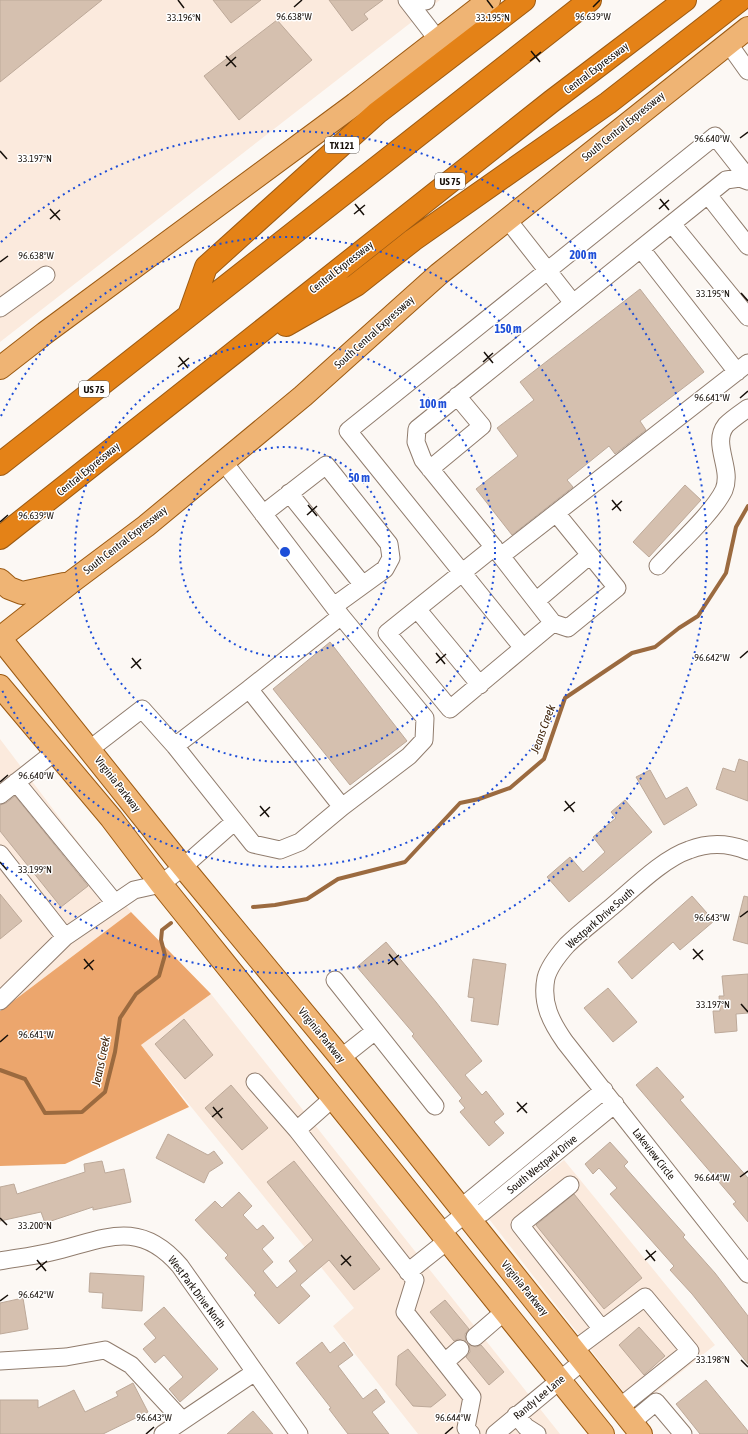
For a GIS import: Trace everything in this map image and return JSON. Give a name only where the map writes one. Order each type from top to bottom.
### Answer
[{"type":"highway","name":"TX 121","points":[[189,315],[206,267],[377,113],[524,0]]},
{"type":"highway","name":"US 75","points":[[0,464],[590,0]]},
{"type":"highway","name":"Central Expressway","points":[[0,538],[546,106],[685,0]]},
{"type":"highway","points":[[218,366],[356,284],[413,240],[608,103],[740,0]]},
{"type":"highway","points":[[0,552],[34,512]]},
{"type":"main road","points":[[0,368],[45,333],[355,104],[489,0]]},
{"type":"main road","name":"South Central Expressway","points":[[0,638],[70,582],[146,526],[303,396],[439,274],[748,28]]},
{"type":"main road","points":[[0,580],[9,588],[22,593],[70,582]]},
{"type":"main road","name":"Virginia Parkway","points":[[0,638],[183,867],[341,1058],[631,1421]]},
{"type":"main road","points":[[0,686],[111,818],[161,884],[603,1434]]},
{"type":"street","points":[[407,0],[438,40]]},
{"type":"street","points":[[728,43],[748,71]]},
{"type":"street","points":[[523,648],[348,431],[715,136],[748,178]]},
{"type":"street","points":[[556,513],[617,588],[568,628],[554,623],[423,460],[416,442],[417,429],[726,180],[740,178],[748,181]]},
{"type":"street","points":[[708,194],[748,246]]},
{"type":"street","points":[[507,219],[574,303]]},
{"type":"street","points":[[672,224],[748,317]]},
{"type":"street","points":[[554,623],[450,709],[387,633],[462,572],[497,552],[556,513],[743,367],[641,249]]},
{"type":"street","points":[[0,308],[46,275]]},
{"type":"street","points":[[430,469],[482,426],[457,396]]},
{"type":"street","points":[[658,566],[715,504],[724,489],[727,474],[720,440],[726,425],[748,408]]},
{"type":"street","points":[[90,749],[142,709],[175,746],[253,844],[280,850],[300,842],[342,807],[409,756],[424,740],[425,718],[338,611],[223,461]]},
{"type":"street","points":[[175,746],[249,689],[338,611],[363,585],[384,569],[391,558],[389,544],[326,465],[263,514]]},
{"type":"street","points":[[289,494],[363,585]]},
{"type":"street","points":[[536,601],[590,555]]},
{"type":"street","points":[[417,609],[480,685]]},
{"type":"street","points":[[249,689],[342,807]]},
{"type":"street","points":[[0,795],[56,751]]},
{"type":"street","points":[[16,782],[115,903]]},
{"type":"street","points":[[0,1001],[65,936],[134,890],[161,884],[183,867],[234,822]]},
{"type":"street","name":"Westpark Drive South","points":[[604,1090],[553,1025],[546,1008],[544,992],[547,976],[552,964],[568,944],[648,876],[687,850],[703,845],[719,844],[734,846],[748,851]]},
{"type":"street","points":[[0,854],[65,936]]},
{"type":"street","points":[[334,980],[435,1106]]},
{"type":"street","points":[[341,1058],[375,1031]]},
{"type":"street","points":[[255,1082],[297,1130],[415,1280],[405,1312],[472,1397],[466,1428],[471,1434]]},
{"type":"street","name":"Lakeview Circle","points":[[604,1090],[748,1274]]},
{"type":"street","name":"South Westpark Drive","points":[[408,1272],[465,1214],[469,1201],[604,1090]]},
{"type":"street","points":[[297,1130],[333,1098]]},
{"type":"street","name":"South Westpark Drive","points":[[465,1214],[482,1213],[615,1104]]},
{"type":"street","points":[[570,1185],[520,1225],[601,1328]]},
{"type":"street","name":"West Park Drive North","points":[[0,1261],[52,1252],[105,1237],[121,1235],[146,1240],[169,1253],[180,1266],[299,1434]]},
{"type":"street","name":"Randy Lee Lane","points":[[495,1434],[559,1380],[601,1328],[646,1297],[690,1350],[631,1421]]},
{"type":"street","points":[[475,1337],[504,1312]]},
{"type":"street","points":[[445,1362],[460,1349]]},
{"type":"street","points":[[0,1361],[66,1357],[105,1350],[131,1365],[182,1420]]},
{"type":"street","points":[[163,1434],[255,1372]]},
{"type":"street","points":[[631,1421],[656,1402],[683,1434]]},
{"type":"street","points":[[516,1415],[526,1427],[537,1434]]},
{"type":"shaded area","points":[[0,0],[440,0],[0,342]]},
{"type":"shaded area","points":[[0,739],[131,912],[0,1011]]},
{"type":"shaded area","points":[[131,912],[211,994],[141,1045],[189,1107],[65,1164],[0,1166],[0,1011]]},
{"type":"shaded area","points":[[211,994],[560,1434],[418,1434],[333,1326],[354,1308],[141,1045]]},
{"type":"shaded area","points":[[564,1160],[715,1345],[636,1408],[489,1219]]},
{"type":"building","points":[[0,0],[102,0],[0,82]]},
{"type":"building","points":[[213,0],[261,0],[231,23]]},
{"type":"building","points":[[329,0],[383,0],[364,14],[368,19],[352,31]]},
{"type":"building","points":[[277,20],[312,60],[239,120],[204,76]]},
{"type":"building","points":[[640,289],[704,372],[640,421],[646,430],[615,454],[609,446],[567,480],[573,487],[512,535],[476,489],[518,456],[497,428],[534,400],[520,382]]},
{"type":"building","points":[[685,485],[701,500],[649,557],[633,542]]},
{"type":"building","points":[[330,642],[407,741],[350,785],[273,689]]},
{"type":"building","points":[[739,759],[748,762],[748,801],[716,789],[723,768],[735,772]]},
{"type":"building","points":[[650,770],[666,799],[687,787],[697,805],[664,825],[636,777]]},
{"type":"building","points":[[15,796],[88,886],[61,907],[0,831],[0,805],[6,803]]},
{"type":"building","points":[[625,800],[652,832],[569,902],[547,877],[570,857],[583,872],[605,852],[593,837],[616,818],[611,812]]},
{"type":"building","points":[[0,894],[22,921],[0,939]]},
{"type":"building","points":[[692,896],[714,921],[680,950],[673,942],[632,979],[618,962]]},
{"type":"building","points":[[744,896],[748,897],[748,944],[733,940]]},
{"type":"building","points":[[386,942],[436,1002],[482,1061],[465,1075],[482,1095],[486,1091],[504,1114],[494,1122],[504,1133],[489,1146],[460,1112],[465,1108],[459,1101],[462,1098],[412,1036],[414,1034],[357,967]]},
{"type":"building","points":[[473,959],[506,964],[498,1025],[471,1021],[474,998],[468,997]]},
{"type":"building","points":[[748,974],[748,1013],[736,1014],[737,1031],[715,1033],[713,1011],[720,1011],[719,996],[724,996],[722,976]]},
{"type":"building","points":[[608,988],[637,1022],[613,1042],[584,1008]]},
{"type":"building","points":[[184,1019],[213,1055],[185,1079],[155,1044]]},
{"type":"building","points":[[657,1067],[684,1097],[680,1100],[748,1178],[748,1222],[733,1204],[736,1202],[636,1085]]},
{"type":"building","points":[[231,1085],[268,1128],[242,1150],[205,1108]]},
{"type":"building","points":[[168,1134],[208,1155],[214,1151],[223,1163],[209,1172],[204,1183],[156,1158]]},
{"type":"building","points":[[610,1142],[628,1162],[624,1166],[685,1235],[683,1237],[715,1273],[748,1316],[748,1364],[692,1294],[670,1270],[674,1266],[610,1194],[617,1188],[599,1168],[593,1174],[585,1164]]},
{"type":"building","points":[[102,1161],[105,1173],[124,1169],[131,1202],[93,1210],[93,1207],[45,1223],[41,1212],[0,1221],[0,1187],[14,1184],[17,1194],[85,1172],[84,1164]]},
{"type":"building","points":[[294,1161],[380,1269],[354,1290],[329,1260],[300,1285],[310,1296],[279,1324],[254,1295],[256,1293],[225,1258],[228,1255],[195,1220],[215,1201],[222,1208],[239,1192],[252,1206],[243,1215],[257,1230],[263,1225],[274,1238],[262,1249],[273,1262],[263,1271],[277,1288],[297,1271],[289,1261],[313,1240],[267,1182]]},
{"type":"building","points":[[574,1194],[642,1278],[604,1309],[536,1225]]},
{"type":"building","points":[[90,1273],[144,1276],[142,1311],[102,1308],[103,1293],[89,1292]]},
{"type":"building","points":[[23,1298],[28,1329],[0,1334],[0,1303]]},
{"type":"building","points":[[445,1300],[469,1329],[465,1334],[466,1342],[458,1339],[454,1341],[430,1312]]},
{"type":"building","points":[[164,1307],[218,1369],[180,1402],[169,1389],[183,1377],[164,1355],[155,1363],[143,1349],[156,1338],[144,1324]]},
{"type":"building","points":[[639,1327],[665,1356],[644,1375],[619,1345]]},
{"type":"building","points":[[322,1342],[330,1353],[344,1342],[353,1355],[338,1366],[363,1399],[376,1389],[385,1402],[372,1412],[389,1434],[348,1434],[329,1409],[331,1408],[296,1363]]},
{"type":"building","points":[[469,1344],[476,1347],[481,1345],[504,1372],[489,1385],[466,1357],[470,1352]]},
{"type":"building","points":[[408,1349],[446,1395],[431,1407],[413,1406],[396,1385],[398,1356]]},
{"type":"building","points":[[706,1380],[748,1431],[748,1434],[700,1434],[676,1404]]},
{"type":"building","points":[[133,1383],[148,1412],[103,1434],[0,1434],[0,1400],[38,1400],[38,1408],[74,1390],[85,1412],[118,1396],[116,1392]]},
{"type":"building","points":[[253,1411],[273,1434],[227,1434]]},
{"type":"waterway","name":"Jeans Creek","points":[[253,907],[275,905],[307,899],[338,879],[405,862],[460,803],[479,799],[510,788],[544,759],[565,698],[632,653],[655,647],[679,628],[698,616],[726,573],[736,527],[748,506]]},
{"type":"waterway","name":"Jeans Creek","points":[[0,1070],[25,1079],[45,1113],[82,1112],[105,1092],[115,1052],[120,1018],[136,994],[159,976],[165,955],[161,940],[162,930],[171,923]]}]
